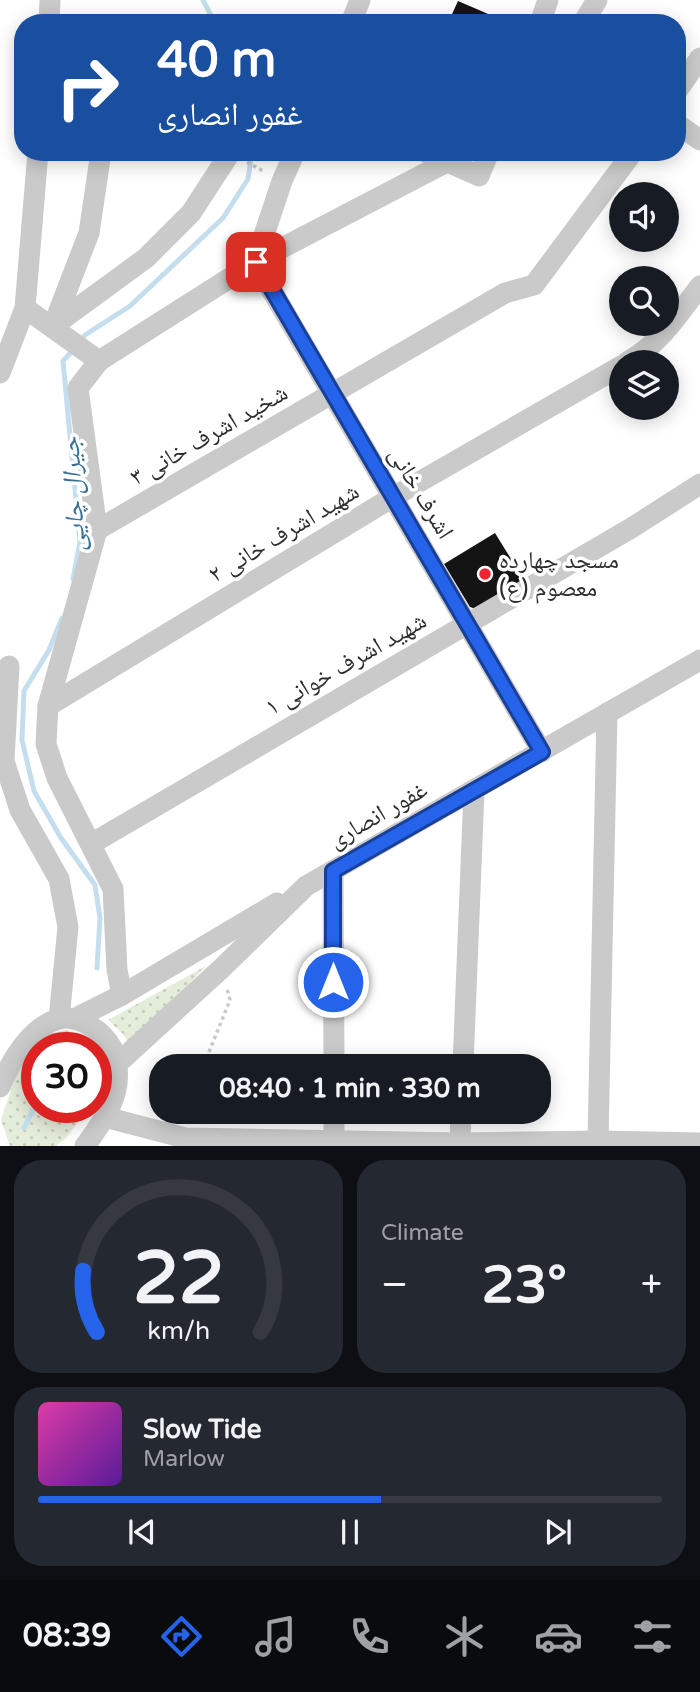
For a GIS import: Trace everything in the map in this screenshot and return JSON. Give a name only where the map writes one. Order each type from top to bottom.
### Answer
[{"type":"street","points":[[686,78],[700,58]]},
{"type":"street","points":[[0,373],[25,308],[37,161]]},
{"type":"street","points":[[53,326],[89,233],[100,161]]},
{"type":"street","points":[[53,326],[146,258],[191,213],[224,161]]},
{"type":"street","points":[[256,262],[291,161]]},
{"type":"street","points":[[442,161],[479,176],[485,161]]},
{"type":"street","name":"شخید اشرف خانی ۳","points":[[97,530],[505,293],[534,285],[626,161]]},
{"type":"street","points":[[122,995],[117,970],[113,889],[57,778],[46,744],[48,706],[97,530],[78,388],[93,356],[256,262],[446,163]]},
{"type":"street","name":"اشرف خانی","points":[[256,262],[542,752]]},
{"type":"street","points":[[646,350],[666,332],[700,286]]},
{"type":"street","points":[[25,308],[93,356]]},
{"type":"street","name":"شهید اشرف خانی ۲","points":[[48,706],[393,498],[609,373]]},
{"type":"street","name":"شهید اشرف خوانی ۱","points":[[91,844],[633,527],[700,484]]},
{"type":"street","name":"غفور انصاری","points":[[117,1063],[222,968],[306,886],[700,660]]},
{"type":"street","points":[[9,666],[4,761],[20,810],[59,879],[68,928],[66,1019]]},
{"type":"street","points":[[598,1141],[607,713]]},
{"type":"street","points":[[463,1054],[474,791]]},
{"type":"street","points":[[333,871],[334,1054]]},
{"type":"street","points":[[0,1087],[7,1071],[32,1034],[122,995],[306,886]]},
{"type":"street","points":[[66,1019],[88,1024],[112,1048],[117,1063],[117,1086],[112,1099]]},
{"type":"street","points":[[112,1119],[185,1138],[460,1143],[700,1143]]},
{"type":"street","points":[[85,1146],[101,1123]]},
{"type":"street","points":[[334,1124],[334,1141]]},
{"type":"street","points":[[460,1143],[461,1124]]},
{"type":"path","points":[[244,161],[282,181]]},
{"type":"path","points":[[209,1054],[230,1000],[222,968]]},
{"type":"green space","points":[[206,966],[131,1046],[108,1020]]},
{"type":"green space","points":[[21,1068],[21,1123],[78,1123],[56,1146],[10,1146],[1,1120]]},
{"type":"building","points":[[458,1],[488,14],[452,14]]},
{"type":"building","name":"مسجد چهارده معصوم (ع)","points":[[495,533],[526,583],[479,610],[470,607],[444,564]]},
{"type":"waterway","name":"جیرال چایی","points":[[203,0],[210,14]]},
{"type":"waterway","name":"جیرال چایی","points":[[80,341],[130,306],[223,218],[248,179],[251,161]]},
{"type":"waterway","name":"جیرال چایی","points":[[73,579],[80,542],[63,361],[74,349]]},
{"type":"waterway","name":"جیرال چایی","points":[[62,618],[49,650],[24,691],[22,740],[34,791],[61,838],[95,885],[100,918],[97,968]]},
{"type":"waterway","name":"جیرال چایی","points":[[24,1128],[26,1123]]},
{"type":"place","name":"مسجد چهارده معصوم (ع)","points":[[485,574]]},
{"type":"route","points":[[256,262],[542,752],[333,871],[333,982]]}]
